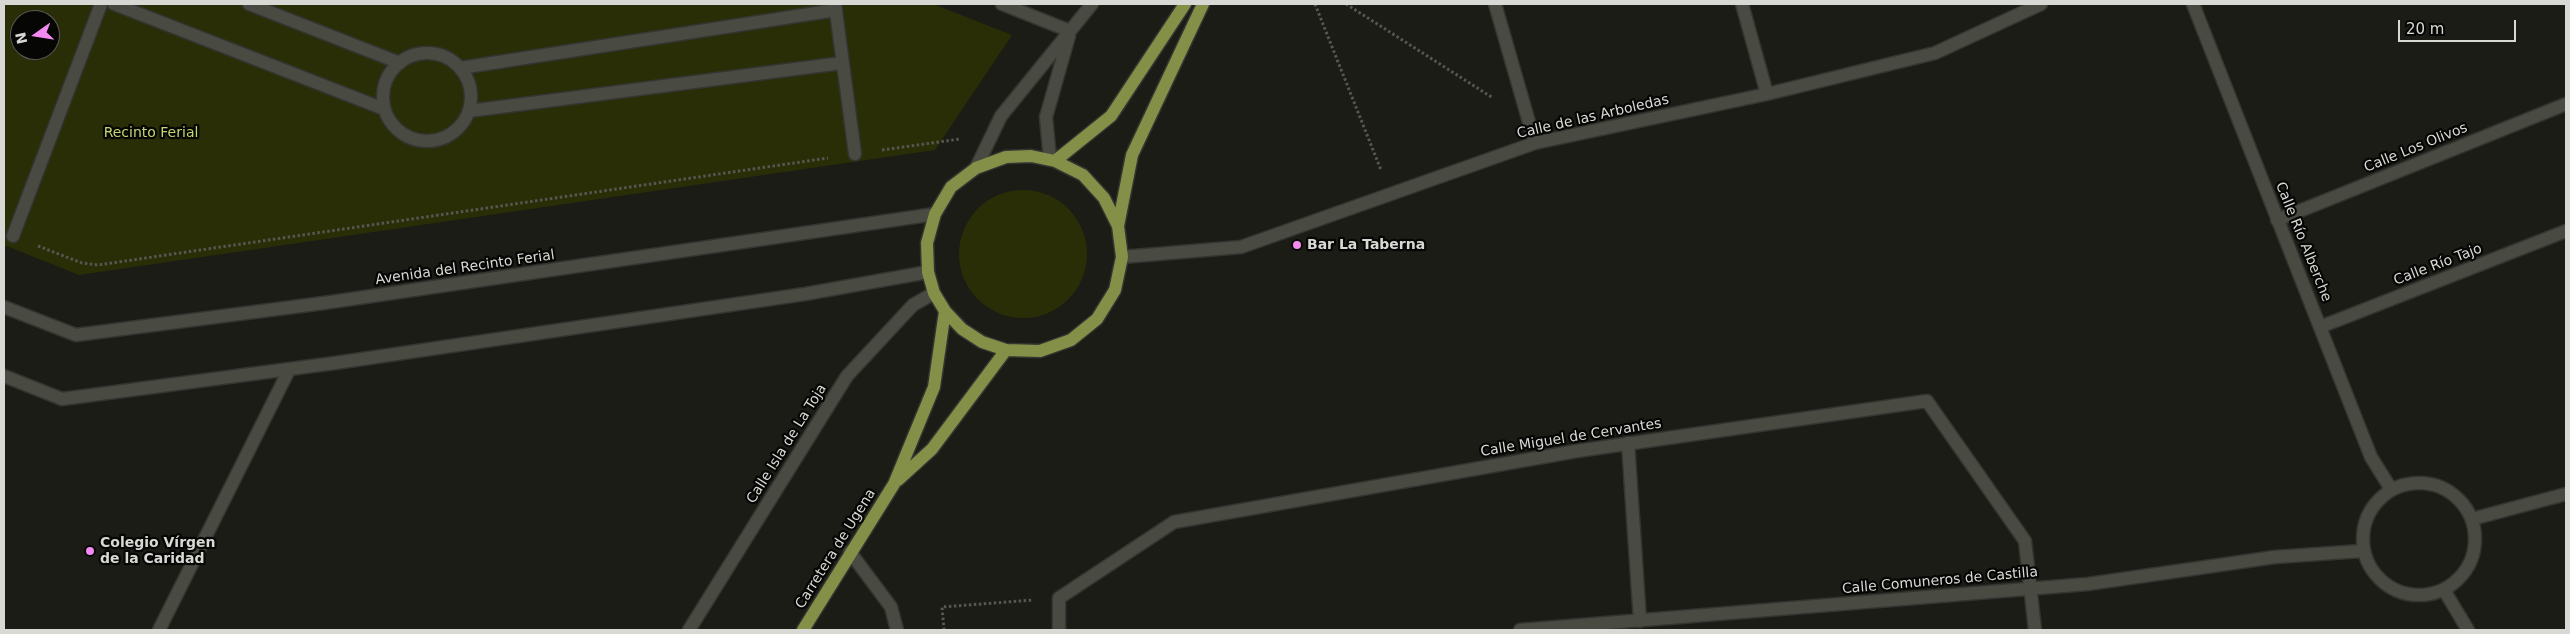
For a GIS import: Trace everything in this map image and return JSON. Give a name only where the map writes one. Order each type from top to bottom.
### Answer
[{"type":"main road","points":[[1052,160],[1111,116],[1184,4]]},
{"type":"main road","points":[[1118,226],[1104,198],[1083,175],[1052,160],[1031,156],[1006,158],[976,168],[951,188],[935,214],[927,243],[928,272],[934,293],[945,311],[962,329],[982,342],[1006,350],[1040,350],[1048,348],[1071,340],[1097,319],[1114,290],[1122,257],[1118,226],[1132,155],[1203,4]]},
{"type":"main road","name":"Carretera de Ugena","points":[[802,630],[894,484],[934,387],[945,311]]},
{"type":"main road","name":"Carretera de Ugena","points":[[894,484],[932,449],[1006,350]]},
{"type":"street","points":[[13,236],[102,4]]},
{"type":"street","points":[[114,4],[384,109]]},
{"type":"street","points":[[249,4],[400,63]]},
{"type":"street","points":[[1002,4],[1070,31]]},
{"type":"street","points":[[976,168],[1001,116],[1092,4]]},
{"type":"street","points":[[1495,4],[1535,143]]},
{"type":"street","points":[[1742,4],[1767,94]]},
{"type":"street","name":"Calle de las Arboledas","points":[[1122,257],[1241,247],[1535,143],[1767,94],[1935,52],[2041,4]]},
{"type":"street","name":"Calle Río Alberche","points":[[2193,4],[2371,457],[2391,489]]},
{"type":"street","points":[[460,68],[835,7],[855,154]]},
{"type":"street","points":[[1052,160],[1046,117],[1070,31]]},
{"type":"street","points":[[420,53],[434,54],[449,58],[460,68],[468,80],[471,95],[469,111],[464,123],[453,133],[441,140],[427,142],[413,140],[400,133],[390,122],[384,109],[383,95],[386,81],[394,68],[400,63],[420,53]]},
{"type":"street","points":[[469,111],[842,63]]},
{"type":"street","name":"Calle Los Olivos","points":[[2277,220],[2566,104]]},
{"type":"street","name":"Avenida del Recinto Ferial","points":[[4,307],[76,335],[353,299],[935,214]]},
{"type":"street","name":"Calle Río Tajo","points":[[2320,327],[2566,231]]},
{"type":"street","points":[[4,376],[62,399],[289,370],[795,296],[928,272]]},
{"type":"street","name":"Calle Isla de La Toja","points":[[689,630],[847,376],[913,306],[934,293]]},
{"type":"street","points":[[159,630],[289,370]]},
{"type":"street","name":"Calle Miguel de Cervantes","points":[[1059,598],[1174,522],[1628,443],[1927,401],[2025,541],[2030,589]]},
{"type":"street","points":[[1628,443],[1640,621]]},
{"type":"street","points":[[2409,483],[2428,483],[2447,489],[2462,502],[2472,519],[2475,535],[2474,552],[2468,567],[2458,580],[2444,590],[2428,595],[2411,595],[2394,590],[2380,580],[2370,567],[2362,551],[2362,533],[2367,515],[2377,500],[2391,489],[2409,483]]},
{"type":"street","points":[[2472,519],[2566,494]]},
{"type":"street","name":"Calle Comuneros de Castilla","points":[[1520,630],[2088,584],[2275,558],[2362,551]]},
{"type":"street","points":[[850,552],[891,607],[896,630]]},
{"type":"street","points":[[2030,589],[2035,630]]},
{"type":"street","points":[[2444,590],[2468,630]]},
{"type":"street","points":[[1059,598],[1059,630]]},
{"type":"path","points":[[1315,4],[1391,194]]},
{"type":"path","points":[[1346,4],[1498,102],[1522,99]]},
{"type":"path","points":[[13,236],[82,263],[98,265],[992,134]]},
{"type":"path","points":[[944,630],[942,607],[1059,598]]},
{"type":"green space","name":"Recinto Ferial","points":[[4,4],[933,4],[1012,35],[935,150],[79,275],[4,245]]},
{"type":"green space","points":[[1023,190],[1036,191],[1048,195],[1068,209],[1082,229],[1086,241],[1086,267],[1082,279],[1068,299],[1048,313],[1036,317],[1023,318],[1010,317],[998,313],[978,299],[964,279],[960,267],[959,254],[960,241],[964,229],[978,209],[998,195],[1010,191]]},
{"type":"place","name":"Bar La Taberna","points":[[1297,245]]},
{"type":"place","name":"Colegio Vírgen de la Caridad","points":[[90,551]]}]
